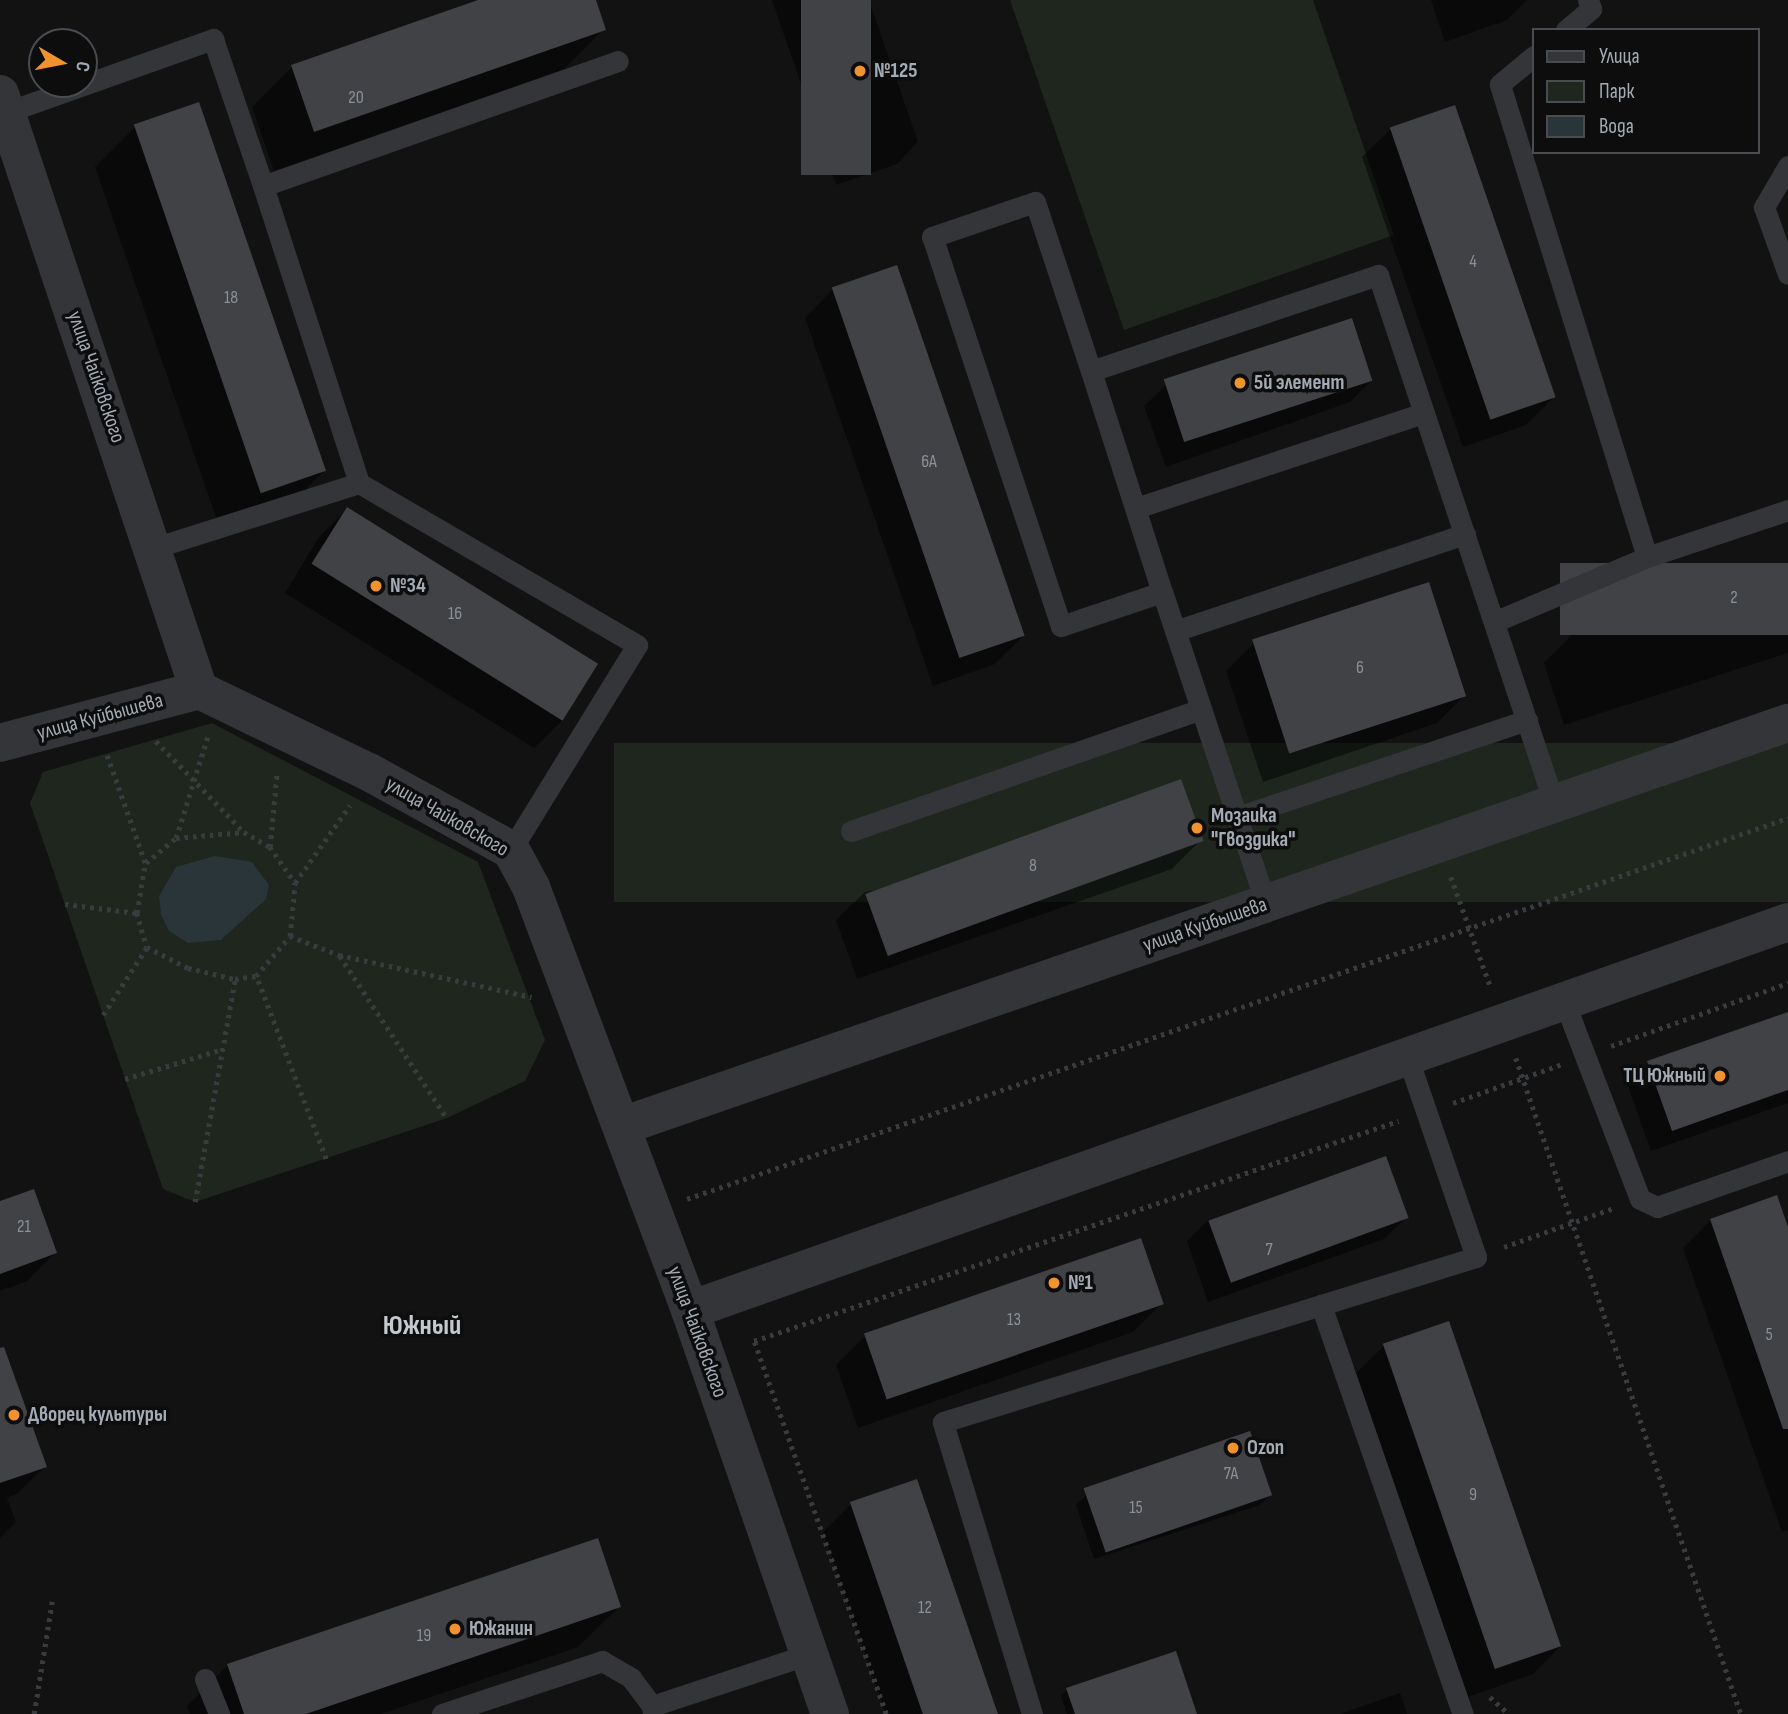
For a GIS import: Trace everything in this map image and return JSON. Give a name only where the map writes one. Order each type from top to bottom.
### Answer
[{"type":"street","name":"улица Чайковского","points":[[4,103],[206,706],[369,772],[511,850],[531,887],[690,1310],[830,1714]]},
{"type":"street","name":"улица Куйбышева","points":[[0,743],[97,719],[206,706]]},
{"type":"street","name":"улица Куйбышева","points":[[622,1126],[1788,723]]},
{"type":"street","points":[[690,1310],[1788,922]]},
{"type":"lane","points":[[1568,28],[1591,9],[1588,0]]},
{"type":"lane","points":[[4,103],[213,39],[359,482],[637,645],[511,850]]},
{"type":"lane","points":[[1532,58],[1500,84],[1647,557]]},
{"type":"lane","points":[[263,186],[618,61]]},
{"type":"lane","points":[[1788,166],[1764,207],[1788,274]]},
{"type":"lane","points":[[1162,592],[1061,625],[932,237],[1035,202],[1266,904]]},
{"type":"lane","points":[[1091,371],[1378,275],[1555,803]]},
{"type":"lane","points":[[1136,508],[1424,413]]},
{"type":"lane","points":[[154,548],[359,482]]},
{"type":"lane","points":[[1494,622],[1647,557],[1788,510]]},
{"type":"lane","points":[[1175,631],[1465,534]]},
{"type":"lane","points":[[851,831],[1201,709]]},
{"type":"lane","points":[[1237,817],[1527,720]]},
{"type":"lane","points":[[1564,1001],[1640,1199],[1657,1207],[1788,1161]]},
{"type":"lane","points":[[1032,1714],[943,1422],[1476,1257],[1407,1056]]},
{"type":"lane","points":[[1321,1305],[1463,1714]]},
{"type":"lane","points":[[442,1714],[602,1661],[631,1678],[653,1710],[809,1654]]},
{"type":"lane","points":[[205,1679],[219,1714]]},
{"type":"path","points":[[145,863],[176,838],[194,781],[206,706]]},
{"type":"path","points":[[97,719],[145,863],[137,913],[147,947],[188,968],[235,979],[256,976],[290,936],[295,883],[356,797]]},
{"type":"path","points":[[153,738],[243,832],[270,847],[295,883]]},
{"type":"path","points":[[270,847],[279,757]]},
{"type":"path","points":[[652,1211],[1788,818]]},
{"type":"path","points":[[176,838],[243,832]]},
{"type":"path","points":[[1438,844],[1523,1078],[1741,1714]]},
{"type":"path","points":[[65,904],[137,913]]},
{"type":"path","points":[[290,936],[339,955],[531,997]]},
{"type":"path","points":[[103,1014],[147,947]]},
{"type":"path","points":[[339,955],[447,1118]]},
{"type":"path","points":[[256,976],[326,1159]]},
{"type":"path","points":[[195,1202],[235,979]]},
{"type":"path","points":[[886,1714],[754,1341],[1427,1112],[1788,983]]},
{"type":"path","points":[[125,1079],[223,1049]]},
{"type":"path","points":[[1476,1257],[1640,1199]]},
{"type":"path","points":[[34,1714],[52,1601]]},
{"type":"green space","points":[[1010,0],[1313,0],[1394,235],[1124,330]]},
{"type":"green space","points":[[212,723],[478,862],[545,1040],[525,1081],[447,1118],[195,1202],[163,1189],[30,803],[43,772]]},
{"type":"green space","points":[[614,743],[1788,743],[1788,902],[614,902]]},
{"type":"water","points":[[215,856],[252,862],[269,885],[266,899],[221,940],[188,943],[169,931],[161,915],[159,896],[176,867]]},
{"type":"building","points":[[478,0],[596,0],[606,30],[314,132],[291,65]]},
{"type":"building","points":[[801,0],[871,0],[871,175],[801,175]]},
{"type":"building","points":[[199,102],[326,471],[261,493],[134,124]]},
{"type":"building","points":[[1455,105],[1556,397],[1490,420],[1390,127]]},
{"type":"building","points":[[897,265],[1025,636],[959,658],[832,287]]},
{"type":"building","points":[[1352,318],[1372,381],[1184,442],[1164,379]]},
{"type":"building","points":[[347,507],[598,664],[563,721],[311,564]]},
{"type":"building","points":[[1560,563],[1788,563],[1788,635],[1560,635]]},
{"type":"building","points":[[1429,582],[1466,696],[1289,754],[1252,639]]},
{"type":"building","points":[[1181,779],[1204,841],[888,956],[865,894]]},
{"type":"building","name":"ТЦ Южный","points":[[1788,1012],[1788,1090],[1672,1131],[1647,1061]]},
{"type":"building","points":[[1386,1156],[1409,1218],[1231,1283],[1208,1221]]},
{"type":"building","points":[[34,1189],[57,1253],[0,1274],[0,1201]]},
{"type":"building","points":[[1777,1195],[1788,1227],[1788,1429],[1783,1429],[1710,1219]]},
{"type":"building","points":[[1141,1238],[1164,1304],[887,1400],[864,1333]]},
{"type":"building","points":[[1449,1321],[1561,1646],[1495,1669],[1383,1344]]},
{"type":"building","name":"Дворец культуры","points":[[4,1347],[47,1467],[0,1483],[0,1348]]},
{"type":"building","points":[[1250,1431],[1272,1495],[1106,1553],[1084,1488]]},
{"type":"building","points":[[917,1479],[998,1714],[923,1714],[850,1502]]},
{"type":"building","points":[[598,1538],[621,1607],[306,1714],[244,1714],[227,1664]]},
{"type":"building","points":[[1176,1651],[1197,1714],[1075,1714],[1066,1688]]},
{"type":"place","name":"№125","points":[[860,71]]},
{"type":"place","name":"5й элемент","points":[[1240,383]]},
{"type":"place","name":"№34","points":[[376,586]]},
{"type":"place","name":"Мозаика \"Гвоздика\"","points":[[1197,828]]},
{"type":"place","name":"ТЦ Южный","points":[[1720,1076]]},
{"type":"place","name":"№1","points":[[1054,1283]]},
{"type":"place","name":"Дворец культуры","points":[[14,1415]]},
{"type":"place","name":"Ozon","points":[[1233,1448]]},
{"type":"place","name":"Южанин","points":[[455,1629]]},
{"type":"district","name":"Южный","points":[[422,1326]]}]
